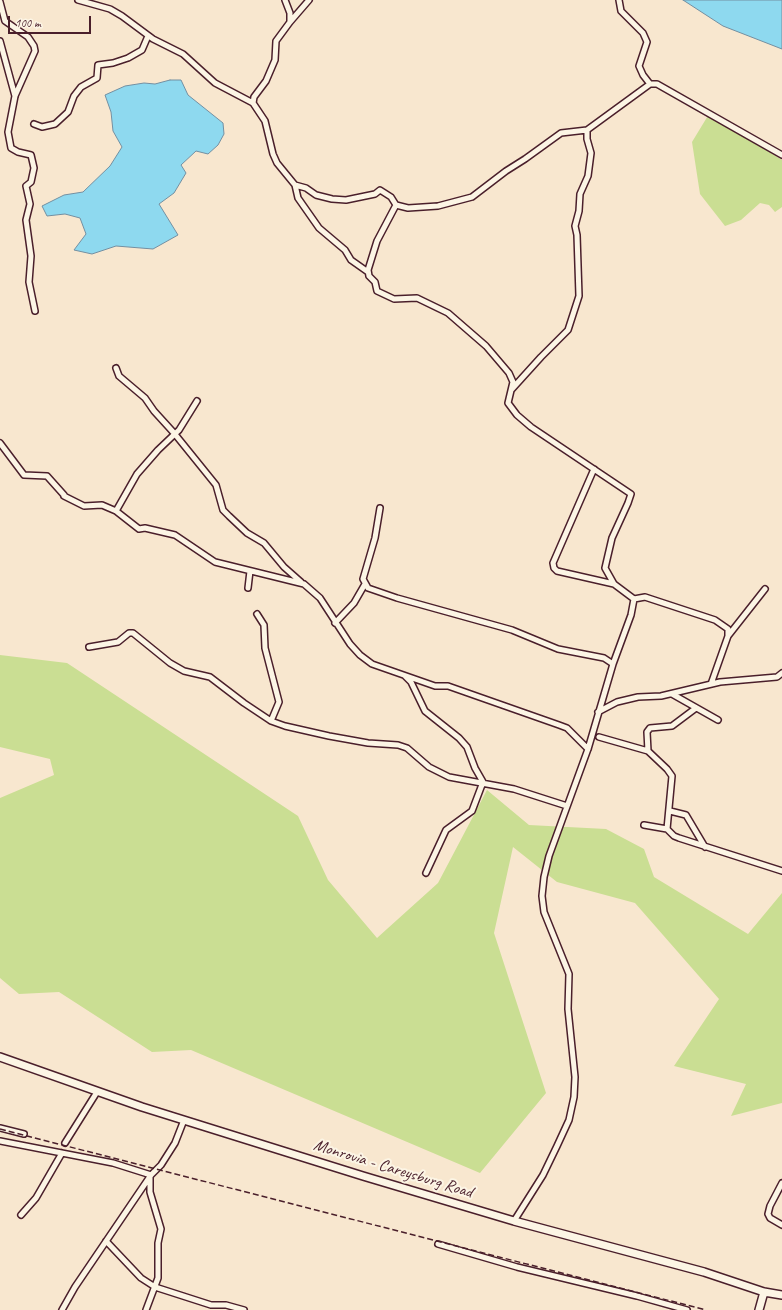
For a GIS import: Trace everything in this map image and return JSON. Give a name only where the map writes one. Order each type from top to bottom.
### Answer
[{"type":"main road","name":"Monrovia - Careysburg Road","points":[[0,1057],[97,1092],[184,1120],[514,1221],[704,1272],[764,1292],[782,1296]]},
{"type":"main road","points":[[759,1310],[764,1292]]},
{"type":"street","points":[[78,0],[110,9],[134,24],[149,39],[183,54],[197,65],[212,81],[253,103],[265,121],[275,159],[295,185],[298,198],[320,228],[345,250],[351,260],[368,272],[375,282],[376,289],[383,295],[402,299],[416,298],[437,306],[448,313],[486,346],[498,359],[512,378],[512,390]]},
{"type":"street","points":[[285,0],[290,13],[290,22]]},
{"type":"street","points":[[253,103],[254,97],[266,81],[275,60],[276,41],[309,0]]},
{"type":"street","points":[[619,0],[621,11],[643,33],[647,42],[639,66],[643,76],[650,84]]},
{"type":"street","points":[[0,2],[5,21],[28,37],[34,46],[34,56],[15,96],[8,132],[8,142],[11,148],[18,152],[31,155],[34,168],[31,182],[26,186],[30,204],[26,220],[31,256],[29,282],[35,311]]},
{"type":"street","points":[[34,124],[42,127],[55,124],[68,112],[74,96],[81,87],[97,78],[98,65],[113,63],[128,58],[142,50],[149,39]]},
{"type":"street","points":[[0,41],[15,96]]},
{"type":"street","points":[[295,185],[306,188],[316,195],[346,200],[375,194],[380,190],[391,197],[396,205],[408,208],[438,206],[472,197],[506,171],[561,133],[587,130],[650,84],[657,84],[782,155]]},
{"type":"street","points":[[587,130],[586,139],[590,153],[588,176],[580,194],[579,211],[575,226],[577,235],[579,296],[568,330],[541,357],[512,390],[509,394],[508,403],[517,415],[531,427],[631,494],[612,538],[606,560],[606,573],[614,584],[634,598],[645,597],[715,620],[728,629],[728,636]]},
{"type":"street","points":[[368,272],[377,240],[396,205]]},
{"type":"street","points":[[116,368],[119,376],[140,392],[216,486],[226,513],[247,533],[264,543],[284,567],[320,598],[335,623],[360,655],[372,664],[404,675],[411,680],[435,686],[448,686],[567,728],[588,749]]},
{"type":"street","points":[[116,511],[137,474],[174,433],[179,430],[197,402]]},
{"type":"street","points":[[0,443],[24,475],[47,476],[64,496],[84,506],[102,505],[116,511],[139,529],[145,528],[176,534],[215,562],[304,584]]},
{"type":"street","points":[[594,469],[553,563],[554,568],[557,571],[614,584]]},
{"type":"street","points":[[380,508],[375,538],[363,578],[368,588],[397,598],[512,630],[558,649],[604,658],[613,664]]},
{"type":"street","points":[[248,588],[250,571]]},
{"type":"street","points":[[335,623],[354,603],[365,584]]},
{"type":"street","points":[[711,684],[728,636],[766,589]]},
{"type":"street","points":[[514,1221],[543,1175],[569,1120],[574,1097],[575,1077],[568,1009],[569,974],[544,912],[542,896],[544,877],[549,856],[588,749],[598,712],[630,615],[634,598]]},
{"type":"street","points":[[257,614],[264,625],[265,648],[279,702],[271,721]]},
{"type":"street","points":[[89,647],[118,642],[129,633],[133,633],[170,663],[184,671],[210,677],[271,721],[285,726],[329,736],[368,743],[398,745],[407,748],[429,767],[449,777],[464,782],[483,782],[514,789],[567,806]]},
{"type":"street","points":[[598,712],[616,702],[632,698],[661,696],[711,684],[777,677],[782,673]]},
{"type":"street","points":[[411,680],[425,711],[467,747],[474,768],[483,782]]},
{"type":"street","points":[[672,694],[718,720]]},
{"type":"street","points":[[648,751],[647,732],[650,728],[672,726],[696,708]]},
{"type":"street","points":[[599,737],[648,751],[667,769],[672,776],[670,811],[667,829]]},
{"type":"street","points":[[426,873],[446,830],[472,811],[483,782]]},
{"type":"street","points":[[670,811],[686,815],[705,847]]},
{"type":"street","points":[[644,825],[667,829],[674,836],[782,871]]},
{"type":"street","points":[[65,1143],[97,1092]]},
{"type":"street","points":[[62,1310],[75,1287],[151,1174],[161,1165],[175,1143],[184,1120]]},
{"type":"street","points":[[0,1128],[24,1134]]},
{"type":"street","points":[[0,1141],[113,1163],[151,1174]]},
{"type":"street","points":[[21,1215],[36,1198],[62,1153]]},
{"type":"street","points":[[146,1310],[158,1278],[158,1244],[161,1230],[149,1186],[151,1174]]},
{"type":"street","points":[[782,1183],[770,1206],[768,1214],[770,1218],[782,1225]]},
{"type":"street","points":[[106,1241],[141,1278],[155,1287],[211,1305],[244,1310]]},
{"type":"street","points":[[438,1244],[517,1267],[637,1296],[687,1310]]},
{"type":"green space","points":[[709,114],[782,160],[782,207],[775,212],[769,205],[760,203],[741,220],[725,226],[700,194],[692,142]]},
{"type":"green space","points":[[0,655],[67,663],[298,816],[328,880],[377,938],[438,883],[487,790],[529,825],[606,829],[644,849],[654,877],[748,934],[782,893],[782,1103],[731,1116],[746,1084],[674,1066],[719,999],[635,903],[557,882],[513,847],[494,933],[546,1093],[480,1173],[191,1050],[152,1052],[59,992],[19,994],[0,978],[0,798],[54,775],[50,759],[0,747]]},
{"type":"water","points":[[683,0],[782,0],[782,49],[723,26]]},
{"type":"water","points":[[170,80],[181,80],[188,95],[223,123],[224,134],[218,145],[208,154],[196,151],[181,165],[186,173],[174,193],[159,204],[178,235],[153,249],[116,246],[92,254],[74,250],[86,234],[80,218],[65,214],[47,216],[42,206],[64,195],[83,192],[110,166],[122,147],[113,131],[111,112],[105,95],[125,86],[144,83],[155,84]]},
{"type":"railway","points":[[0,1129],[706,1310]]}]
